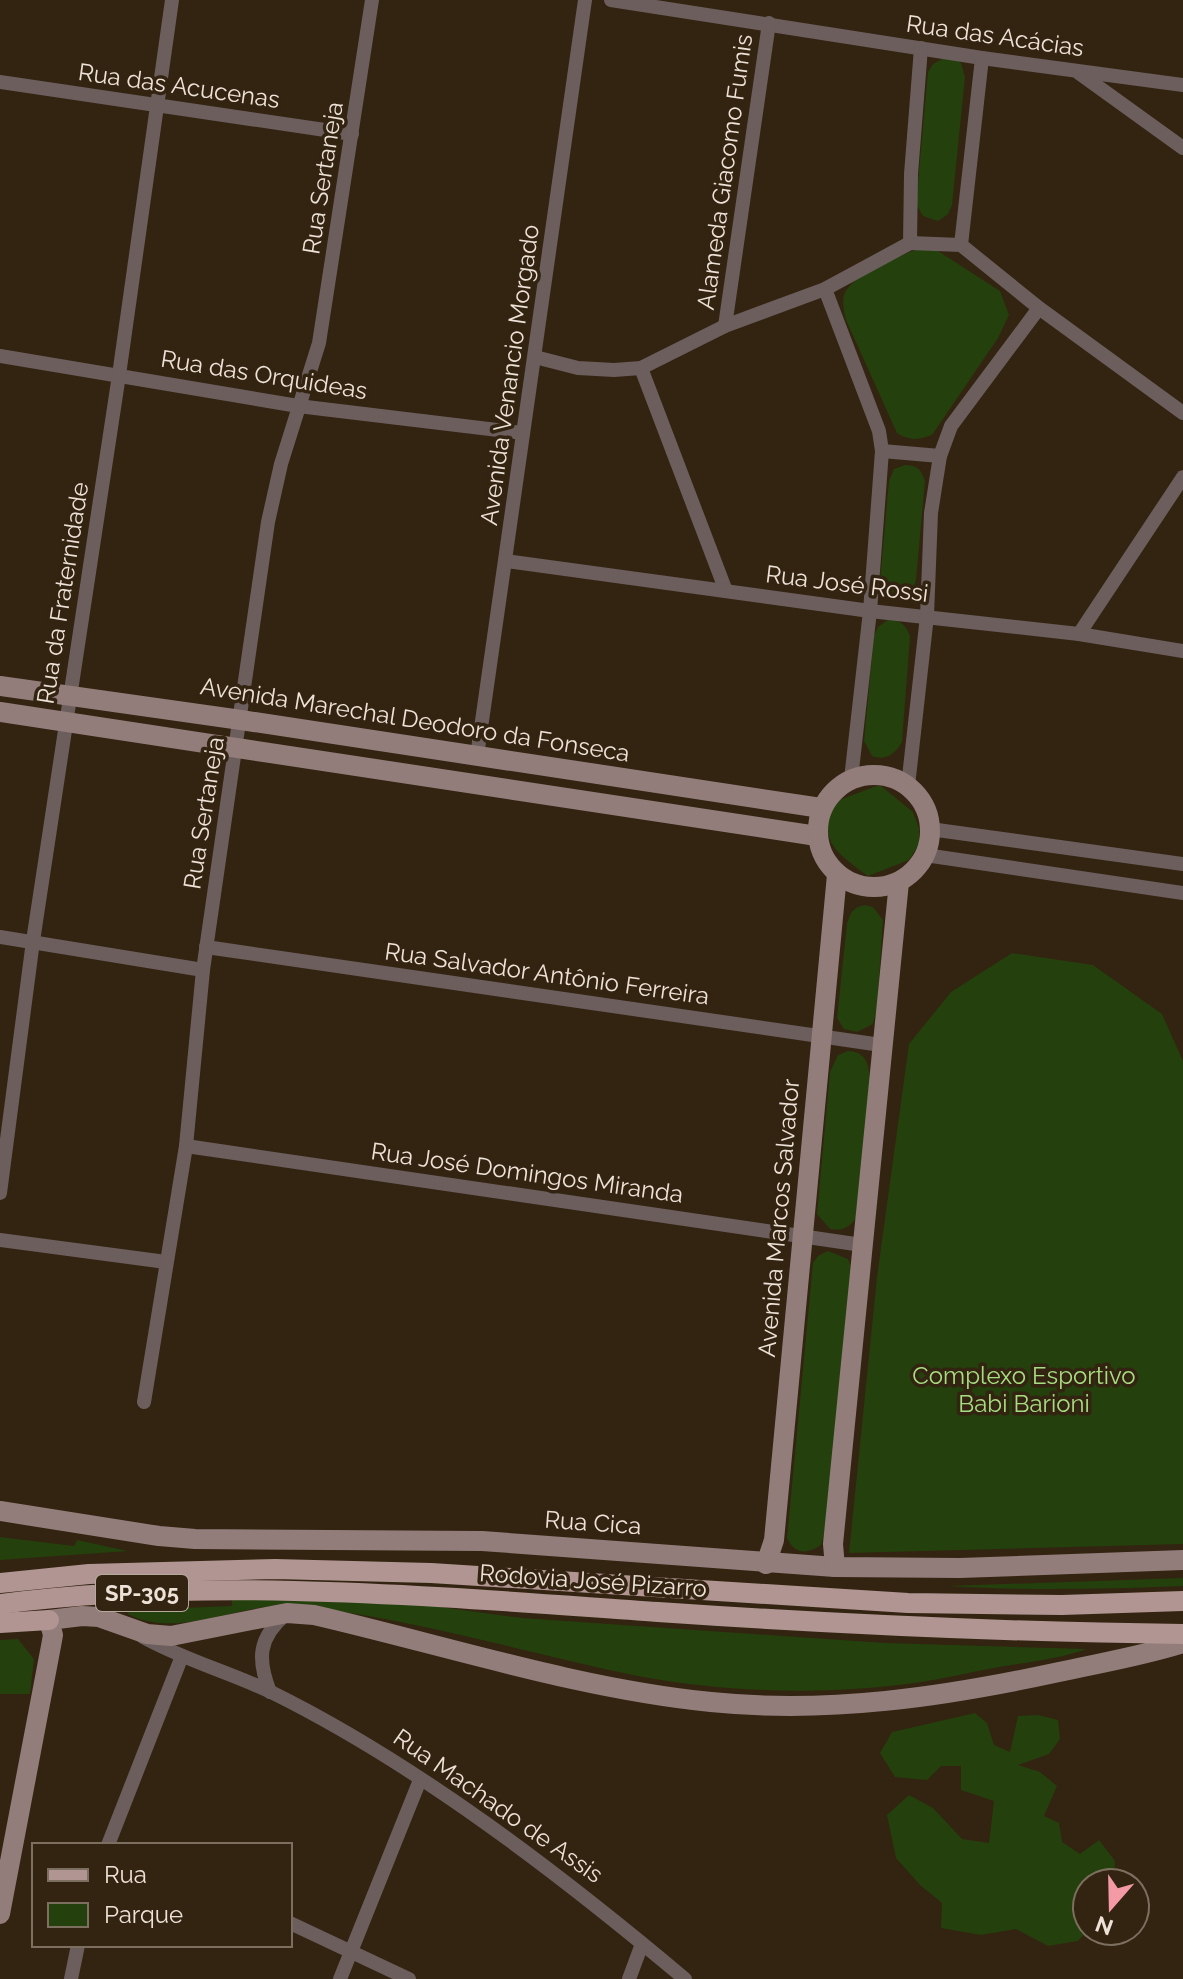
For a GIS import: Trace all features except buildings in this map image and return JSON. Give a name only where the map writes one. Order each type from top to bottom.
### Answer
[{"type":"main road","name":"Rodovia José Pizarro","points":[[0,1583],[89,1574],[289,1569],[431,1573],[851,1601],[1062,1605],[1183,1601]]},
{"type":"main road","name":"Rodovia José Pizarro","points":[[0,1604],[158,1592],[285,1591],[462,1598],[884,1627],[1183,1634]]},
{"type":"main road","points":[[0,1623],[49,1620]]},
{"type":"street","name":"Rua da Fraternidade","points":[[0,1193],[64,723],[119,375],[172,0]]},
{"type":"street","name":"Rua Sertaneja","points":[[144,1402],[186,1146],[206,947],[268,522],[298,406],[319,343],[372,0]]},
{"type":"street","name":"Avenida Venancio Morgado","points":[[477,756],[585,0]]},
{"type":"street","name":"Rua das Acácias","points":[[611,0],[982,58],[1183,85]]},
{"type":"street","name":"Alameda Giacomo Fumis","points":[[725,326],[769,23]]},
{"type":"street","points":[[910,243],[911,174],[921,48]]},
{"type":"street","points":[[961,245],[982,58]]},
{"type":"street","points":[[1075,70],[1183,148]]},
{"type":"street","name":"Rua das Acucenas","points":[[0,82],[352,134]]},
{"type":"street","points":[[535,357],[578,368],[641,368],[725,326],[825,289],[910,243],[961,245],[1039,308],[1183,413]]},
{"type":"street","points":[[825,289],[879,431],[882,451],[870,611],[851,779]]},
{"type":"street","points":[[908,786],[927,616],[931,513],[940,456],[951,426],[1039,308]]},
{"type":"street","name":"Rua das Orquideas","points":[[0,356],[298,406],[523,433]]},
{"type":"street","points":[[641,368],[726,591]]},
{"type":"street","points":[[882,451],[940,456]]},
{"type":"street","points":[[1079,634],[1183,477]]},
{"type":"street","name":"Rua José Rossi","points":[[506,561],[870,611],[1079,634],[1183,651]]},
{"type":"street","name":"Avenida Marechal Deodoro da Fonseca","points":[[0,686],[821,808]]},
{"type":"street","points":[[0,712],[817,836]]},
{"type":"street","points":[[865,775],[880,775],[908,786],[920,798],[930,829],[925,855],[914,871],[899,882],[886,886],[861,886],[837,875],[823,858],[817,836],[821,808],[838,787],[865,775]]},
{"type":"street","points":[[930,829],[1183,864]]},
{"type":"street","points":[[925,855],[1183,893]]},
{"type":"street","name":"Avenida Marcos Salvador","points":[[766,1564],[774,1540],[837,875]]},
{"type":"street","points":[[835,1567],[833,1544],[899,882]]},
{"type":"street","points":[[0,937],[203,970]]},
{"type":"street","name":"Rua Salvador Antônio Ferreira","points":[[206,947],[881,1045]]},
{"type":"street","name":"Rua José Domingos Miranda","points":[[186,1146],[862,1245]]},
{"type":"street","points":[[0,1240],[166,1262]]},
{"type":"street","name":"Rua Cica","points":[[0,1511],[195,1539],[482,1541],[835,1567],[960,1568],[1183,1560]]},
{"type":"street","points":[[270,1692],[262,1664],[264,1646],[269,1629],[287,1613]]},
{"type":"street","points":[[0,1914],[53,1635],[49,1620],[99,1617],[158,1636],[188,1634],[287,1613],[314,1615],[632,1691],[711,1702],[780,1706],[841,1706],[978,1690],[1183,1643]]},
{"type":"street","name":"Rua Machado de Assis","points":[[127,1628],[182,1656],[270,1692],[383,1755],[526,1853],[685,1979]]},
{"type":"street","points":[[109,1842],[182,1656]]},
{"type":"street","points":[[340,1979],[420,1780]]},
{"type":"street","points":[[292,1924],[409,1979]]},
{"type":"street","points":[[629,1979],[642,1944]]},
{"type":"street","points":[[71,1979],[78,1947]]},
{"type":"green space","points":[[944,58],[953,58],[961,63],[965,77],[952,205],[948,214],[938,221],[923,216],[916,204],[928,72],[933,64]]},
{"type":"green space","points":[[924,247],[935,249],[1000,291],[1009,315],[998,338],[932,435],[914,439],[897,433],[846,320],[843,301],[848,287],[856,280]]},
{"type":"green space","points":[[905,465],[918,469],[925,481],[916,580],[912,593],[896,598],[888,595],[880,581],[889,481],[894,469]]},
{"type":"green space","points":[[889,619],[902,624],[910,636],[902,742],[890,755],[882,758],[872,756],[864,741],[874,636],[878,627]]},
{"type":"green space","points":[[881,786],[913,812],[919,828],[919,844],[909,860],[868,876],[839,853],[829,836],[828,826],[837,801]]},
{"type":"green space","points":[[865,905],[873,907],[883,920],[877,1009],[873,1024],[857,1032],[844,1029],[837,1018],[847,924],[853,911]]},
{"type":"green space","name":"Complexo Esportivo Babi Barioni","points":[[1012,953],[1093,965],[1162,1014],[1183,1061],[1183,1544],[849,1553],[877,1277],[909,1044],[951,992]]},
{"type":"green space","points":[[848,1051],[865,1059],[870,1078],[856,1219],[844,1228],[834,1230],[817,1214],[830,1072],[838,1055]]},
{"type":"green space","points":[[828,1251],[848,1259],[852,1269],[826,1528],[821,1545],[802,1551],[794,1548],[787,1538],[813,1263]]},
{"type":"green space","points":[[0,1537],[74,1546],[77,1540],[128,1551],[0,1560]]},
{"type":"green space","points":[[1183,1578],[1183,1586],[1036,1589],[947,1586]]},
{"type":"green space","points":[[232,1599],[410,1603],[522,1618],[885,1643],[1087,1649],[1054,1658],[881,1687],[812,1691],[741,1689],[638,1676],[424,1627],[338,1611],[274,1606],[168,1623],[148,1621],[128,1614],[129,1610],[232,1606]]},
{"type":"green space","points":[[18,1639],[34,1659],[30,1694],[0,1694],[0,1640]]},
{"type":"green space","points":[[975,1713],[987,1723],[994,1745],[1010,1752],[1018,1716],[1038,1715],[1058,1720],[1060,1739],[1049,1754],[1018,1765],[1040,1772],[1057,1786],[1044,1816],[1059,1823],[1062,1842],[1080,1854],[1099,1840],[1115,1861],[1115,1867],[1071,1867],[1071,1942],[1048,1946],[1016,1929],[981,1935],[941,1928],[942,1903],[920,1885],[896,1858],[887,1815],[909,1795],[933,1808],[962,1839],[989,1843],[994,1801],[961,1790],[961,1766],[941,1766],[927,1780],[895,1777],[880,1753],[892,1732]]}]
